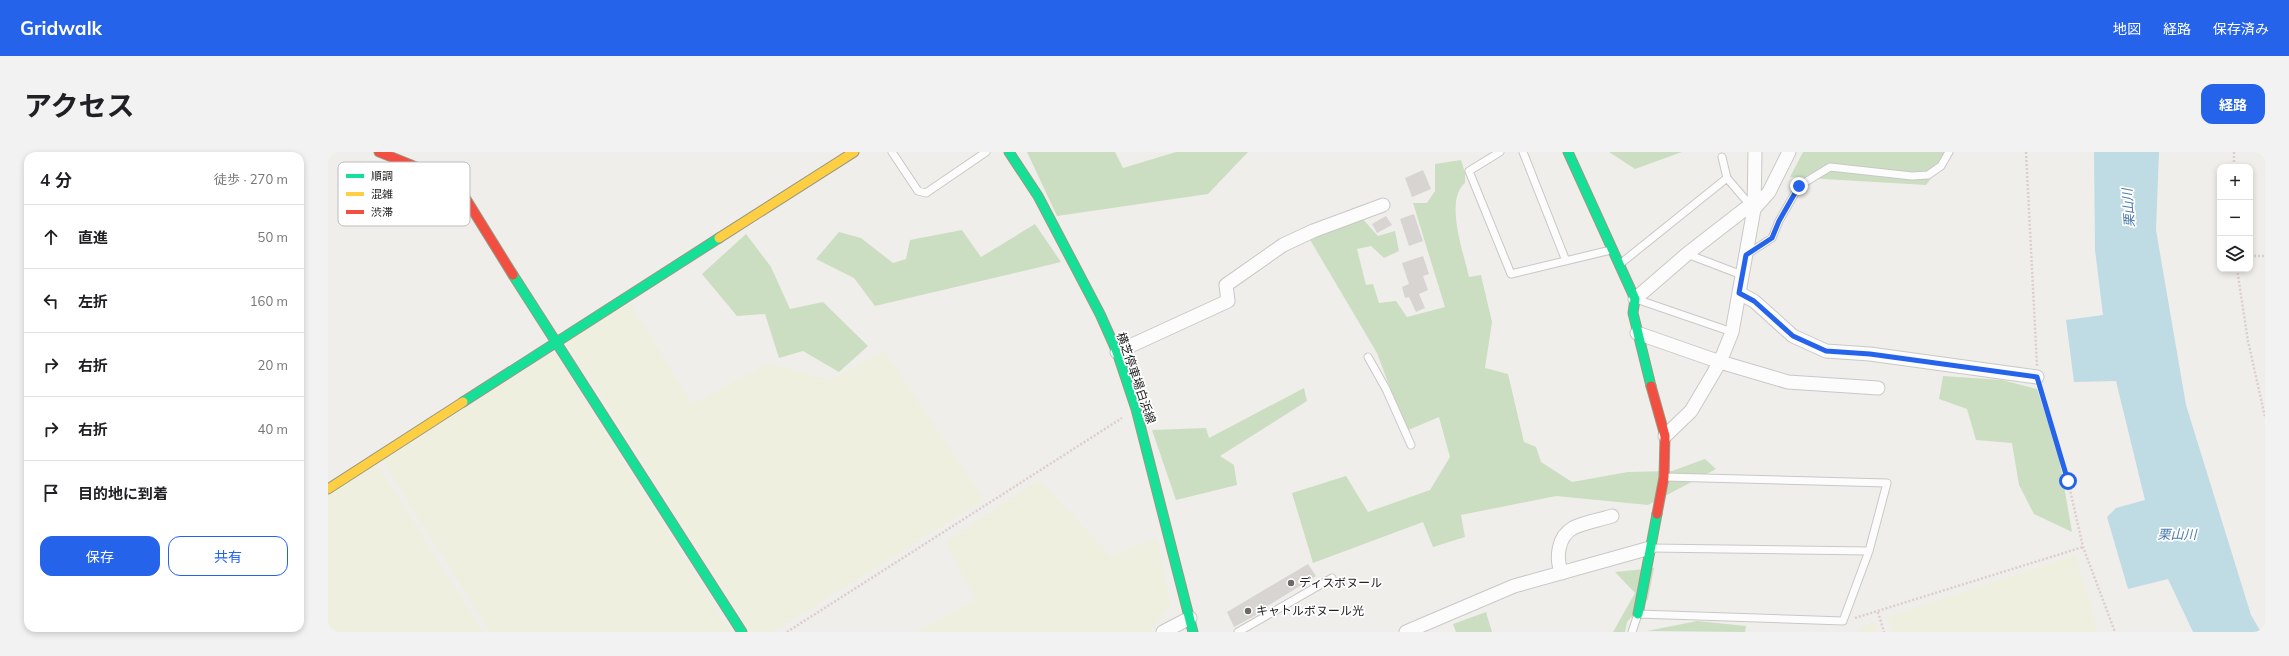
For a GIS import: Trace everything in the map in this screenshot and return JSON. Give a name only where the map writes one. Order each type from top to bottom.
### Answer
[{"type":"street","points":[[379,152],[404,162]]},
{"type":"street","points":[[328,489],[854,152]]},
{"type":"street","name":"横芝停車場白浜線","points":[[1009,152],[1022,169],[1038,196],[1100,314],[1117,352],[1136,409],[1193,632]]},
{"type":"street","points":[[1568,152],[1635,298],[1633,313],[1637,332],[1665,436],[1664,477],[1638,614]]},
{"type":"street","points":[[1665,436],[1691,411],[1720,362],[1732,332],[1746,255],[1752,205],[1755,152]]},
{"type":"street","points":[[1635,298],[1687,254],[1769,192],[1789,152]]},
{"type":"street","points":[[470,205],[742,632]]},
{"type":"street","points":[[1117,352],[1228,301],[1226,285],[1283,245],[1313,231],[1383,205]]},
{"type":"street","points":[[1739,293],[1754,301],[1793,336],[1826,351],[1870,354],[2037,377]]},
{"type":"street","points":[[1637,332],[1720,362],[1788,382],[1878,388]]},
{"type":"street","points":[[1562,573],[1558,564],[1559,548],[1565,536],[1572,529],[1612,516]]},
{"type":"street","points":[[1406,632],[1514,586],[1650,548]]},
{"type":"street","points":[[1163,632],[1190,618]]},
{"type":"lane","points":[[892,152],[918,190],[926,193],[986,152]]},
{"type":"lane","points":[[1500,152],[1470,171],[1511,274],[1613,250]]},
{"type":"lane","points":[[1523,152],[1566,261]]},
{"type":"lane","points":[[1746,255],[1772,238],[1779,221],[1799,186],[1830,167],[1912,176],[1928,175],[1941,166],[1949,152]]},
{"type":"lane","points":[[1722,157],[1727,178],[1752,205]]},
{"type":"lane","points":[[1620,264],[1727,178]]},
{"type":"lane","points":[[1687,254],[1742,275]]},
{"type":"lane","points":[[1635,298],[1732,332]]},
{"type":"lane","points":[[1368,357],[1386,389],[1410,445]]},
{"type":"lane","points":[[1632,632],[1638,614],[1843,621],[1869,551],[1887,482],[1664,477]]},
{"type":"lane","points":[[1650,548],[1869,551]]},
{"type":"lane","points":[[1238,632],[1332,578]]},
{"type":"path","points":[[2026,152],[2037,377],[2068,481],[2083,547],[2115,632]]},
{"type":"path","points":[[2234,152],[2234,164]]},
{"type":"path","points":[[2253,256],[2265,256]]},
{"type":"path","points":[[2237,272],[2248,341],[2265,417]]},
{"type":"path","points":[[787,632],[1136,409]]},
{"type":"path","points":[[1843,621],[1878,612],[2083,547]]},
{"type":"path","points":[[1878,612],[1884,632]]},
{"type":"green space","points":[[1027,152],[1115,152],[1123,168],[1176,152],[1248,152],[1208,194],[1057,216]]},
{"type":"green space","points":[[1609,152],[1682,152],[1635,169]]},
{"type":"green space","points":[[1803,152],[1951,152],[1926,185],[1790,177]]},
{"type":"green space","points":[[1461,160],[1465,173],[1465,183],[1459,191],[1456,202],[1457,228],[1469,277],[1481,275],[1492,322],[1485,368],[1508,374],[1524,442],[1536,447],[1541,462],[1572,482],[1628,472],[1672,471],[1705,459],[1716,469],[1648,505],[1556,496],[1461,515],[1465,537],[1433,547],[1423,522],[1313,563],[1292,493],[1346,476],[1368,512],[1430,490],[1450,457],[1439,417],[1406,431],[1377,353],[1309,238],[1361,217],[1378,236],[1395,231],[1399,251],[1384,258],[1371,246],[1357,249],[1366,285],[1373,284],[1379,303],[1396,301],[1407,317],[1445,307],[1413,203],[1427,203],[1435,191],[1435,164]]},
{"type":"green space","points":[[1035,224],[1061,262],[875,306],[854,278],[816,259],[839,232],[861,238],[893,263],[906,259],[910,240],[962,230],[981,257]]},
{"type":"green space","points":[[746,234],[771,267],[790,309],[823,302],[868,346],[839,372],[803,351],[779,358],[765,314],[737,316],[702,274]]},
{"type":"green space","points":[[630,303],[692,404],[768,363],[830,380],[884,351],[984,500],[773,632],[751,632],[566,341]]},
{"type":"green space","points":[[554,352],[731,632],[490,632],[382,460]]},
{"type":"green space","points":[[1943,376],[2002,380],[2037,389],[2058,452],[2072,532],[2034,514],[2019,485],[2012,443],[1976,440],[1967,409],[1939,399]]},
{"type":"green space","points":[[1304,388],[1307,401],[1220,456],[1234,465],[1237,485],[1176,500],[1152,430],[1206,428],[1209,438]]},
{"type":"green space","points":[[377,464],[483,632],[328,632],[328,494]]},
{"type":"green space","points":[[1039,480],[1111,556],[1157,537],[1171,606],[1149,632],[915,632],[976,600],[945,542]]},
{"type":"green space","points":[[2076,555],[2098,632],[1893,632],[1888,617]]},
{"type":"green space","points":[[1654,568],[1648,599],[1627,622],[1625,632],[1613,632],[1635,593],[1615,572]]},
{"type":"green space","points":[[1486,612],[1492,632],[1456,632],[1453,624]]},
{"type":"green space","points":[[1697,621],[1746,626],[1745,632],[1647,631]]},
{"type":"green space","points":[[1876,622],[1879,632],[1859,632],[1860,627]]},
{"type":"water","name":"栗山川","points":[[2094,152],[2159,152],[2156,230],[2186,405],[2251,615],[2261,632],[2193,632],[2168,579],[2128,589],[2107,517],[2116,508],[2145,500],[2116,381],[2074,382],[2066,320],[2103,315],[2095,250]]},
{"type":"building","points":[[1423,170],[1431,189],[1412,197],[1405,178]]},
{"type":"building","points":[[1414,214],[1423,241],[1409,246],[1400,219]]},
{"type":"building","points":[[1386,216],[1392,225],[1377,233],[1372,224]]},
{"type":"building","points":[[1423,256],[1429,274],[1423,276],[1428,290],[1419,294],[1425,308],[1416,312],[1409,297],[1405,298],[1402,287],[1409,284],[1402,263]]},
{"type":"building","points":[[1308,564],[1316,576],[1266,607],[1267,609],[1234,627],[1227,612]]},
{"type":"traffic: fast","points":[[1009,152],[1038,196],[1100,314],[1117,352],[1136,409],[1193,632]]},
{"type":"traffic: fast","points":[[1568,152],[1635,299],[1633,313],[1651,386]]},
{"type":"traffic: fast","points":[[463,402],[719,238]]},
{"type":"traffic: fast","points":[[513,275],[742,632]]},
{"type":"traffic: fast","points":[[1638,614],[1657,514]]},
{"type":"traffic: slow","points":[[719,238],[854,152]]},
{"type":"traffic: slow","points":[[328,489],[463,402]]},
{"type":"traffic: jam","points":[[379,152],[404,162]]},
{"type":"traffic: jam","points":[[470,206],[513,275]]},
{"type":"traffic: jam","points":[[1651,386],[1665,436],[1664,477],[1657,514]]},
{"type":"place","name":"ディスボヌール","points":[[1291,583]]},
{"type":"place","name":"キャトルボヌール光","points":[[1248,611]]},
{"type":"route","points":[[1799,186],[1779,221],[1772,238],[1746,255],[1739,293],[1754,301],[1793,336],[1826,351],[1870,354],[2037,377],[2068,481]]}]
